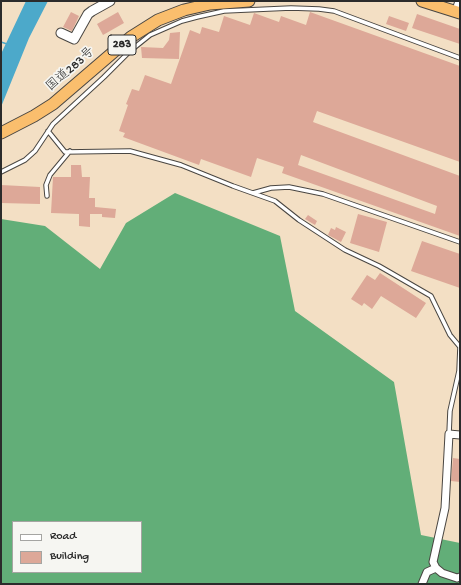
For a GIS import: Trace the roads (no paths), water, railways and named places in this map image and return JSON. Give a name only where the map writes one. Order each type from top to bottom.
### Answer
[{"type":"highway","name":"国道283号","points":[[1,133],[46,103],[124,36],[138,26],[165,11],[194,1]]},
{"type":"highway","name":"国道283号","points":[[1,126],[13,124],[34,116],[53,104],[131,38],[158,20],[184,10],[210,4],[249,1]]},
{"type":"highway","points":[[422,1],[459,7]]},
{"type":"highway","points":[[437,1],[459,7]]},
{"type":"street","points":[[61,33],[74,39],[88,14],[110,1]]},
{"type":"street","points":[[460,435],[449,434],[445,508],[433,562],[436,568],[442,573],[457,578],[460,577]]},
{"type":"street","points":[[422,584],[427,572],[436,568]]},
{"type":"lane","points":[[1,172],[25,160],[34,151],[53,124],[130,51],[150,35],[182,21],[224,11],[291,8],[319,9],[334,11],[460,58]]},
{"type":"lane","points":[[48,131],[65,152],[130,151],[181,165],[275,201],[299,220],[345,250],[379,266],[430,296],[450,335],[460,347],[459,371],[450,411],[449,434]]},
{"type":"lane","points":[[47,196],[46,185],[50,175],[70,151]]},
{"type":"lane","points":[[252,193],[272,188],[289,187],[323,194],[460,242]]},
{"type":"water","points":[[26,1],[48,1],[29,38],[1,107],[1,54]]},
{"type":"waterway","points":[[1,42],[7,44]]}]
